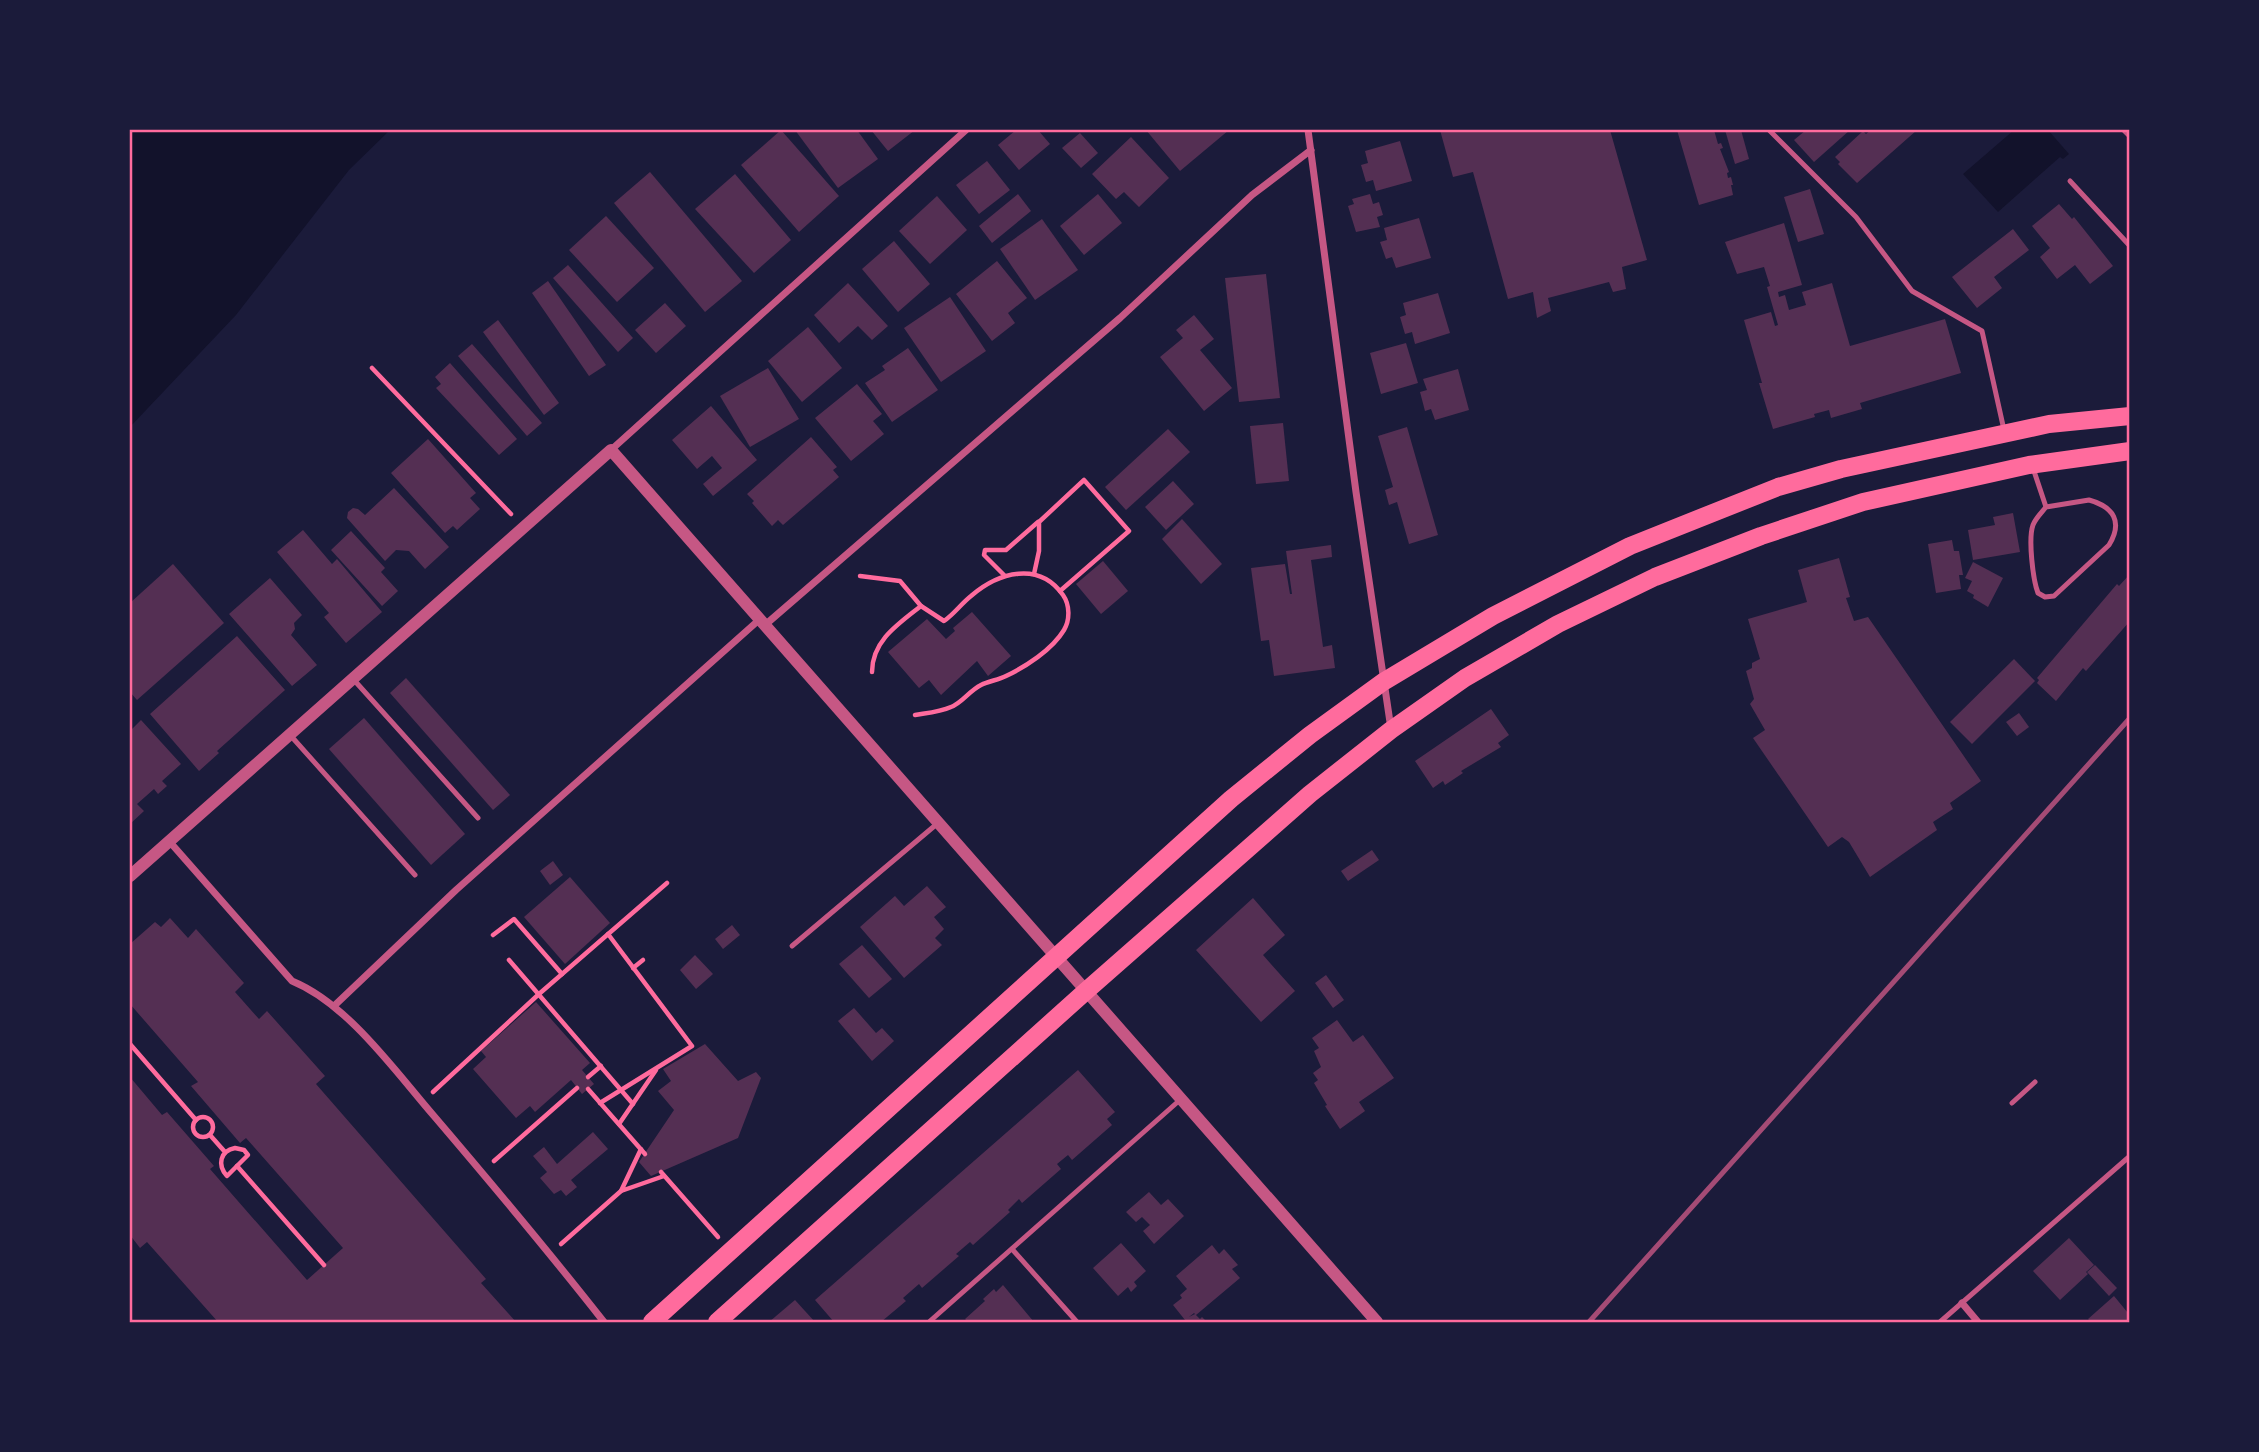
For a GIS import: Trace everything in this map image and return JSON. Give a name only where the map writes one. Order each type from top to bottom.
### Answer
[{"type":"main road","points":[[652,1322],[1231,799],[1310,735],[1382,682],[1493,616],[1630,546],[1778,487],[1841,469],[2049,424],[2130,416]]},
{"type":"main road","points":[[717,1322],[1310,793],[1391,730],[1465,678],[1558,624],[1655,577],[1761,536],[1863,502],[2032,465],[2130,451]]},
{"type":"street","points":[[130,876],[611,450],[966,130]]},
{"type":"street","points":[[1308,130],[1382,682],[1391,730]]},
{"type":"street","points":[[2125,130],[2130,135]]},
{"type":"street","points":[[334,1006],[456,890],[762,622],[1119,318],[1252,195],[1311,150]]},
{"type":"street","points":[[611,450],[1377,1322]]},
{"type":"street","points":[[169,841],[292,981],[314,990],[334,1006],[390,1062],[550,1253],[604,1322]]},
{"type":"street","points":[[1962,1303],[1978,1322]]},
{"type":"lane","points":[[1769,130],[1856,217],[1912,291],[1982,331],[2005,433]]},
{"type":"lane","points":[[2070,181],[2130,246]]},
{"type":"lane","points":[[2032,465],[2046,507]]},
{"type":"lane","points":[[2089,500],[2104,504],[2116,522],[2115,535],[2109,545],[2054,596],[2046,597],[2038,593],[2032,560],[2033,526],[2046,507],[2089,500]]},
{"type":"lane","points":[[353,678],[478,818]]},
{"type":"lane","points":[[289,735],[415,875]]},
{"type":"lane","points":[[792,946],[938,822]]},
{"type":"lane","points":[[2012,1103],[2035,1082]]},
{"type":"lane","points":[[929,1322],[1181,1099]]},
{"type":"lane","points":[[1940,1322],[2130,1156]]},
{"type":"lane","points":[[1012,1249],[1077,1322]]},
{"type":"path","points":[[372,369],[524,527]]},
{"type":"path","points":[[1004,575],[984,555],[985,550],[1006,550],[1084,480],[1129,531],[1060,591]]},
{"type":"path","points":[[1034,574],[1039,551],[1039,522]]},
{"type":"path","points":[[860,576],[900,581],[921,606],[944,621],[987,583],[1004,575],[1024,572],[1034,574],[1056,586],[1066,600],[1069,616],[1064,630],[1052,645],[1006,676],[980,685],[954,707],[915,715]]},
{"type":"path","points":[[872,672],[872,658],[883,638],[921,606]]},
{"type":"path","points":[[422,1102],[562,974],[667,883]]},
{"type":"path","points":[[494,935],[514,919],[562,974]]},
{"type":"path","points":[[600,1103],[692,1046],[608,934]]},
{"type":"path","points":[[509,960],[633,1104]]},
{"type":"path","points":[[633,968],[643,960]]},
{"type":"path","points":[[130,1044],[196,1120]]},
{"type":"path","points":[[588,1077],[601,1066]]},
{"type":"path","points":[[619,1124],[659,1067]]},
{"type":"path","points":[[482,1172],[577,1088]]},
{"type":"path","points":[[588,1089],[643,1151],[621,1191]]},
{"type":"path","points":[[202,1116],[212,1121],[213,1129],[209,1135],[203,1137],[195,1133],[193,1126],[196,1120],[202,1116]]},
{"type":"path","points":[[209,1135],[225,1152]]},
{"type":"path","points":[[240,1148],[248,1154],[237,1166],[227,1176],[223,1172],[221,1160],[225,1152],[240,1148]]},
{"type":"path","points":[[237,1166],[324,1265]]},
{"type":"path","points":[[550,1253],[621,1191],[663,1174],[730,1251]]},
{"type":"shaded area","points":[[130,130],[390,130],[349,170],[236,315],[130,427]]},
{"type":"shaded area","points":[[2014,130],[2048,130],[2069,154],[2063,159],[2060,157],[1998,212],[1963,174]]},
{"type":"building","points":[[781,130],[839,196],[799,232],[741,165]]},
{"type":"building","points":[[795,130],[857,130],[878,159],[838,188]]},
{"type":"building","points":[[871,130],[915,130],[888,151]]},
{"type":"building","points":[[1016,130],[1038,130],[1050,144],[1019,170],[998,145]]},
{"type":"building","points":[[1146,130],[1229,130],[1180,171]]},
{"type":"building","points":[[1440,130],[1610,130],[1647,260],[1622,267],[1626,289],[1613,292],[1609,282],[1548,298],[1551,311],[1537,318],[1533,292],[1508,299],[1473,172],[1453,177]]},
{"type":"building","points":[[1677,130],[1714,130],[1718,144],[1721,143],[1723,148],[1720,149],[1729,172],[1728,178],[1731,177],[1733,195],[1699,205]]},
{"type":"building","points":[[1725,130],[1741,130],[1749,159],[1735,164]]},
{"type":"building","points":[[1806,130],[1850,130],[1814,162],[1794,140]]},
{"type":"building","points":[[1871,130],[1917,130],[1857,183],[1838,164],[1840,162],[1835,157],[1863,131],[1866,134]]},
{"type":"building","points":[[1080,133],[1098,153],[1081,168],[1062,148]]},
{"type":"building","points":[[1131,137],[1169,178],[1139,207],[1124,192],[1116,199],[1092,174]]},
{"type":"building","points":[[1400,141],[1412,181],[1376,191],[1373,180],[1366,182],[1361,165],[1368,163],[1365,151]]},
{"type":"building","points":[[987,161],[1010,190],[979,214],[956,185]]},
{"type":"building","points":[[650,172],[742,281],[705,312],[614,203]]},
{"type":"building","points":[[735,174],[791,240],[754,273],[695,209]]},
{"type":"building","points":[[1810,189],[1824,234],[1798,242],[1784,197]]},
{"type":"building","points":[[1018,194],[1031,211],[992,243],[979,226]]},
{"type":"building","points":[[1098,194],[1122,223],[1084,255],[1060,226]]},
{"type":"building","points":[[1370,194],[1373,204],[1379,202],[1383,215],[1377,217],[1380,227],[1356,232],[1348,206],[1354,204],[1352,199]]},
{"type":"building","points":[[937,196],[967,230],[930,264],[899,231]]},
{"type":"building","points":[[2059,204],[2072,219],[2074,217],[2113,266],[2090,284],[2075,265],[2057,279],[2040,257],[2050,248],[2032,226]]},
{"type":"building","points":[[606,216],[654,268],[617,302],[569,250]]},
{"type":"building","points":[[1419,218],[1431,258],[1396,268],[1392,257],[1386,259],[1380,242],[1387,240],[1384,228]]},
{"type":"building","points":[[1042,219],[1078,270],[1035,300],[1000,249]]},
{"type":"building","points":[[1784,223],[1802,285],[1778,292],[1779,297],[1785,295],[1789,310],[1806,305],[1802,292],[1832,283],[1850,346],[1945,319],[1961,373],[1860,403],[1862,409],[1831,418],[1829,410],[1814,414],[1815,417],[1773,429],[1744,320],[1771,312],[1775,326],[1778,325],[1767,287],[1770,286],[1764,267],[1737,274],[1725,242]]},
{"type":"building","points":[[2013,229],[2029,250],[1994,277],[2002,288],[1977,308],[1952,277]]},
{"type":"building","points":[[894,241],[930,284],[898,312],[862,269]]},
{"type":"building","points":[[997,261],[1027,298],[1008,313],[1015,323],[992,341],[956,294]]},
{"type":"building","points":[[568,265],[633,338],[618,352],[553,278]]},
{"type":"building","points":[[1266,274],[1280,398],[1239,402],[1225,278]]},
{"type":"building","points":[[548,281],[606,365],[589,376],[532,293]]},
{"type":"building","points":[[848,283],[888,326],[872,340],[858,326],[839,343],[814,315]]},
{"type":"building","points":[[1438,293],[1450,333],[1415,344],[1412,332],[1405,334],[1400,317],[1406,315],[1403,303]]},
{"type":"building","points":[[950,297],[986,351],[941,382],[904,328]]},
{"type":"building","points":[[665,303],[686,326],[656,353],[635,330]]},
{"type":"building","points":[[1194,315],[1214,339],[1200,350],[1232,388],[1204,411],[1160,357],[1183,338],[1176,330]]},
{"type":"building","points":[[498,320],[559,403],[544,415],[483,332]]},
{"type":"building","points":[[808,327],[842,368],[802,402],[768,361]]},
{"type":"building","points":[[1406,343],[1418,383],[1381,394],[1370,353]]},
{"type":"building","points":[[472,344],[542,423],[527,436],[458,356]]},
{"type":"building","points":[[908,348],[938,390],[892,422],[865,383],[885,370],[882,366]]},
{"type":"building","points":[[450,363],[517,439],[499,455],[436,388],[441,384],[435,377]]},
{"type":"building","points":[[768,368],[799,419],[750,447],[720,396]]},
{"type":"building","points":[[1458,369],[1469,410],[1435,420],[1431,409],[1425,411],[1420,392],[1427,390],[1423,379]]},
{"type":"building","points":[[857,384],[882,414],[873,421],[884,434],[851,461],[815,418]]},
{"type":"building","points":[[711,406],[757,460],[713,496],[703,484],[722,468],[712,456],[697,469],[672,440]]},
{"type":"building","points":[[1283,423],[1289,481],[1256,484],[1250,426]]},
{"type":"building","points":[[1407,427],[1438,535],[1409,544],[1397,502],[1389,505],[1385,490],[1393,487],[1378,436]]},
{"type":"building","points":[[1168,429],[1190,452],[1126,510],[1105,487]]},
{"type":"building","points":[[811,437],[837,467],[833,470],[839,477],[783,525],[778,520],[772,526],[747,494]]},
{"type":"building","points":[[428,439],[476,493],[470,498],[480,509],[457,530],[453,526],[445,533],[391,473]]},
{"type":"building","points":[[1173,481],[1194,504],[1166,530],[1145,507]]},
{"type":"building","points":[[394,488],[449,547],[425,569],[409,551],[396,550],[385,561],[347,518],[348,512],[353,508],[365,515]]},
{"type":"building","points":[[2013,513],[2020,552],[1973,560],[1968,530],[1995,525],[1993,517]]},
{"type":"building","points":[[1182,519],[1222,564],[1201,584],[1162,539]]},
{"type":"building","points":[[303,530],[332,564],[337,559],[382,612],[346,643],[324,617],[329,613],[277,552]]},
{"type":"building","points":[[351,531],[385,568],[381,572],[398,591],[382,606],[331,550]]},
{"type":"building","points":[[1952,540],[1954,551],[1959,551],[1963,575],[1959,575],[1961,589],[1936,593],[1928,544]]},
{"type":"building","points":[[1331,545],[1332,557],[1311,560],[1323,647],[1332,645],[1335,668],[1274,676],[1269,640],[1261,641],[1251,568],[1285,564],[1292,594],[1286,551]]},
{"type":"building","points":[[1839,558],[1850,597],[1846,598],[1854,621],[1868,617],[1981,781],[1950,803],[1953,809],[1933,822],[1937,830],[1870,877],[1849,842],[1842,837],[1828,847],[1753,738],[1765,730],[1750,704],[1754,699],[1746,671],[1752,668],[1752,663],[1760,659],[1748,619],[1807,602],[1798,570]]},
{"type":"building","points":[[1103,561],[1128,591],[1101,614],[1076,584]]},
{"type":"building","points":[[1973,562],[2003,578],[1988,607],[1967,591],[1972,581],[1965,578]]},
{"type":"building","points":[[173,564],[224,623],[137,700],[130,692],[130,603]]},
{"type":"building","points":[[2130,574],[2130,621],[2086,671],[2083,668],[2056,701],[2037,683],[2037,678],[2117,584],[2119,586]]},
{"type":"building","points":[[270,578],[302,615],[294,623],[295,629],[291,635],[317,665],[292,686],[229,614]]},
{"type":"building","points":[[972,612],[1011,656],[988,676],[977,661],[941,695],[929,680],[919,688],[888,652],[927,619],[946,639],[955,631],[953,628]]},
{"type":"building","points":[[237,636],[285,690],[217,751],[219,753],[199,771],[150,714]]},
{"type":"building","points":[[2014,659],[2035,681],[1972,744],[1950,722]]},
{"type":"building","points":[[406,678],[510,795],[493,810],[390,693]]},
{"type":"building","points":[[1491,709],[1509,735],[1498,743],[1501,747],[1461,771],[1463,773],[1445,785],[1443,781],[1433,788],[1415,761]]},
{"type":"building","points":[[2019,713],[2029,727],[2017,736],[2006,722]]},
{"type":"building","points":[[364,718],[465,834],[431,865],[329,749]]},
{"type":"building","points":[[141,720],[181,764],[162,781],[167,786],[158,794],[154,789],[137,804],[144,811],[130,824],[130,731]]},
{"type":"building","points":[[1372,850],[1379,860],[1348,881],[1341,871]]},
{"type":"building","points":[[553,861],[563,875],[550,885],[540,871]]},
{"type":"building","points":[[570,877],[610,923],[565,964],[524,917]]},
{"type":"building","points":[[927,886],[946,907],[934,917],[944,929],[935,938],[942,945],[904,978],[860,927],[895,896],[904,906]]},
{"type":"building","points":[[1253,898],[1285,935],[1263,955],[1295,991],[1261,1022],[1196,950]]},
{"type":"building","points":[[170,918],[188,938],[196,929],[244,983],[235,992],[259,1019],[267,1011],[325,1076],[316,1084],[486,1279],[481,1283],[516,1322],[218,1322],[147,1242],[140,1248],[130,1235],[130,1077],[162,1115],[167,1112],[214,1166],[210,1169],[307,1280],[343,1248],[246,1138],[240,1143],[191,1086],[198,1082],[130,1004],[130,944],[155,922],[161,927]]},
{"type":"building","points":[[732,925],[740,935],[723,949],[715,939]]},
{"type":"building","points":[[862,945],[892,979],[869,998],[839,964]]},
{"type":"building","points":[[695,955],[713,974],[696,989],[680,970]]},
{"type":"building","points":[[1326,975],[1344,1000],[1333,1008],[1315,983]]},
{"type":"building","points":[[536,1002],[590,1063],[582,1070],[594,1084],[582,1094],[571,1080],[535,1112],[530,1106],[516,1118],[473,1069],[486,1057],[481,1051]]},
{"type":"building","points":[[854,1008],[876,1033],[882,1028],[894,1041],[872,1061],[838,1021]]},
{"type":"building","points":[[1337,1020],[1353,1042],[1363,1035],[1394,1078],[1359,1102],[1365,1111],[1340,1129],[1314,1083],[1318,1080],[1313,1073],[1321,1067],[1314,1051],[1319,1048],[1312,1038]]},
{"type":"building","points":[[705,1044],[738,1081],[756,1072],[761,1078],[738,1138],[651,1176],[639,1162],[674,1110],[658,1091],[671,1081],[663,1069]]},
{"type":"building","points":[[1078,1070],[1115,1112],[1107,1119],[1112,1125],[1072,1160],[1068,1155],[1057,1164],[1061,1169],[1022,1203],[1019,1199],[1008,1210],[1010,1212],[973,1245],[970,1242],[956,1254],[959,1256],[922,1288],[919,1284],[903,1298],[906,1301],[881,1322],[834,1322],[815,1300]]},
{"type":"building","points":[[593,1132],[608,1149],[571,1180],[577,1187],[566,1196],[561,1190],[554,1194],[540,1178],[547,1172],[533,1156],[544,1147],[557,1164]]},
{"type":"building","points":[[1149,1192],[1161,1205],[1168,1199],[1184,1216],[1154,1244],[1143,1231],[1150,1225],[1142,1217],[1136,1222],[1126,1212]]},
{"type":"building","points":[[2069,1238],[2094,1265],[2060,1300],[2033,1271]]},
{"type":"building","points":[[1121,1243],[1146,1271],[1134,1282],[1137,1286],[1131,1292],[1128,1287],[1118,1296],[1093,1268]]},
{"type":"building","points":[[1212,1245],[1219,1254],[1224,1249],[1238,1265],[1232,1269],[1240,1278],[1196,1315],[1207,1322],[1183,1322],[1185,1320],[1173,1305],[1182,1298],[1180,1295],[1187,1289],[1176,1276]]},
{"type":"building","points":[[2095,1265],[2117,1288],[2109,1296],[2087,1272]]},
{"type":"building","points":[[1003,1285],[1034,1322],[968,1322],[965,1319],[994,1289],[996,1292]]},
{"type":"building","points":[[2114,1296],[2128,1313],[2130,1311],[2130,1322],[2091,1322],[2088,1319]]},
{"type":"building","points":[[795,1300],[815,1322],[769,1322]]},
{"type":"railway","points":[[1589,1322],[2130,718]]}]
